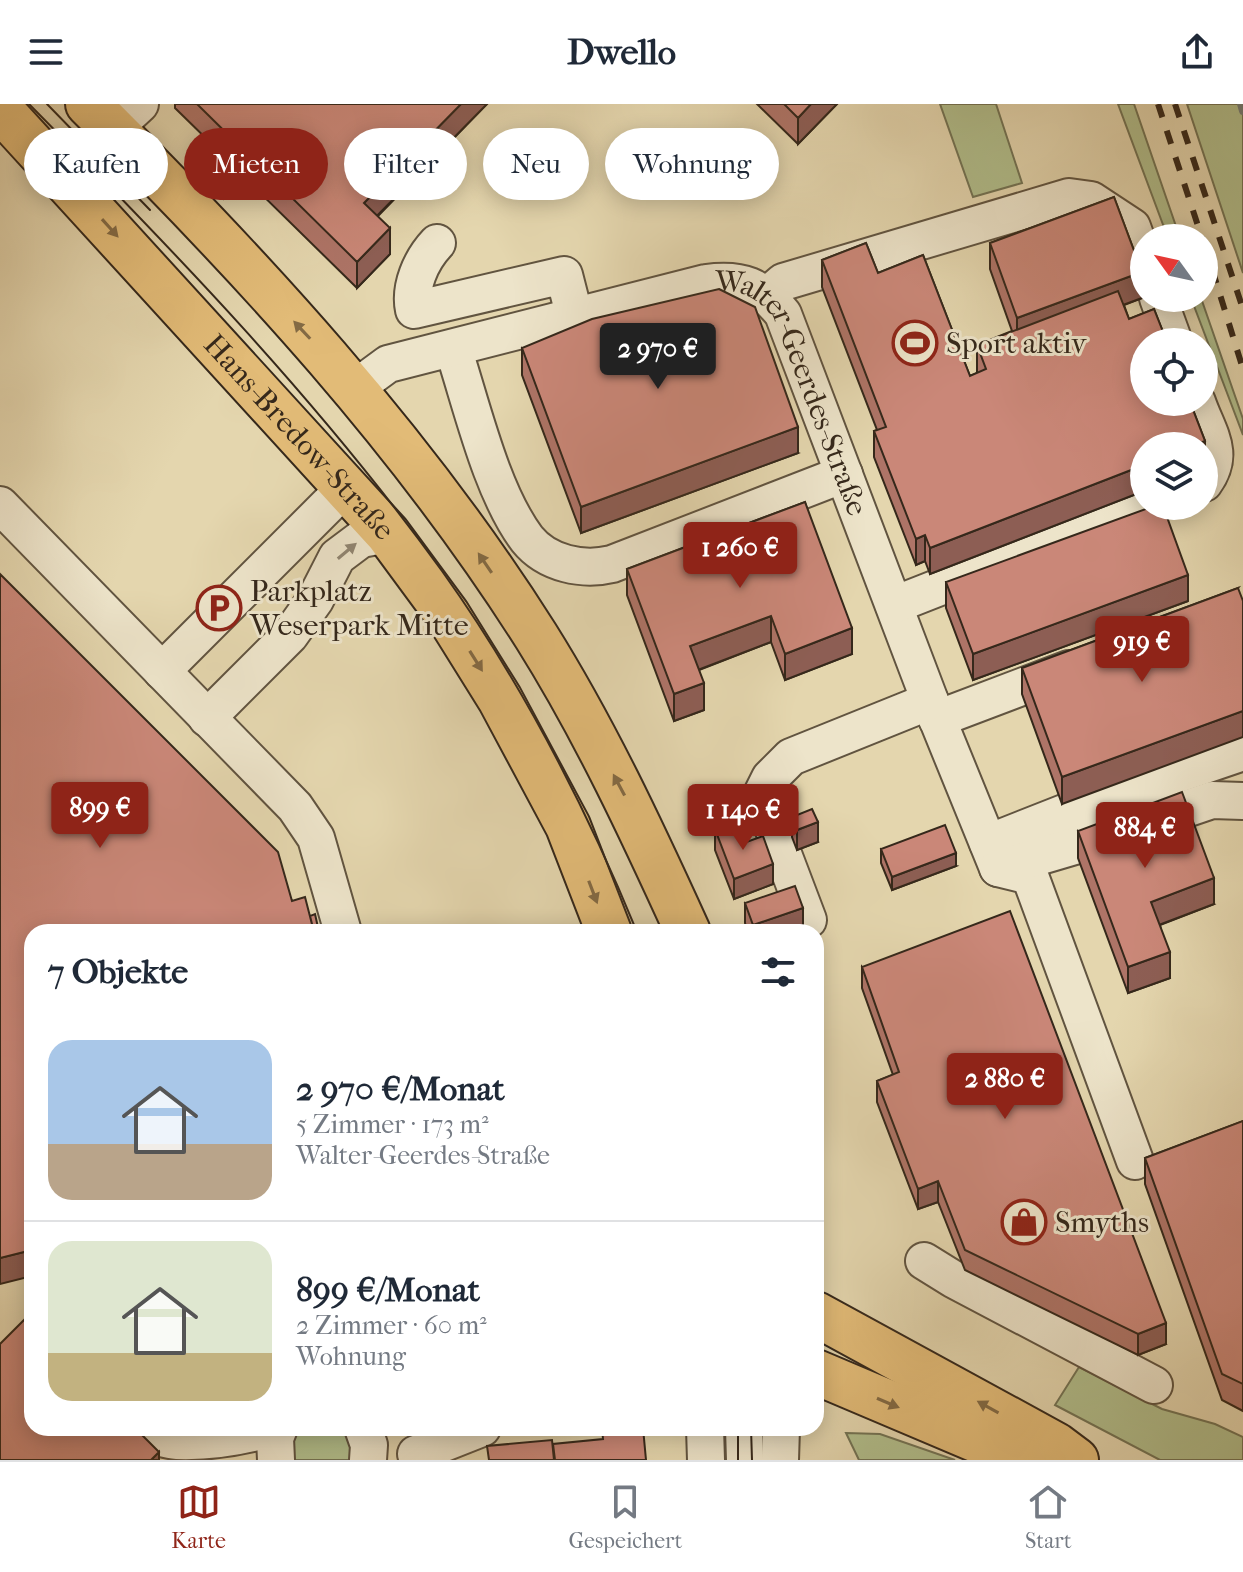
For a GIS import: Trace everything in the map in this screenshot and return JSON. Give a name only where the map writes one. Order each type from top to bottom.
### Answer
[{"type":"main road","name":"Hans-Bredow-Straße","points":[[0,109],[388,534],[447,614],[500,699],[568,826],[606,924]]},
{"type":"main road","points":[[114,112],[158,174],[354,389],[435,490],[535,636],[582,715],[627,799],[684,924]]},
{"type":"main road","points":[[824,1318],[1056,1445],[1076,1460]]},
{"type":"main road","points":[[824,1375],[1024,1460]]},
{"type":"street","points":[[768,295],[783,282],[1069,197],[1091,200],[1130,226]]},
{"type":"street","points":[[437,243],[427,253],[411,294],[414,310],[564,275],[575,318]]},
{"type":"street","name":"Walter-Geerdes-Straße","points":[[354,389],[388,364],[706,283],[739,282],[768,295],[783,314],[993,856]]},
{"type":"street","points":[[453,348],[501,494],[529,541],[565,563],[595,568],[612,564],[844,474]]},
{"type":"street","points":[[162,671],[346,487]]},
{"type":"street","points":[[0,505],[295,807],[316,838],[341,924]]},
{"type":"street","points":[[894,605],[1130,512]]},
{"type":"street","points":[[207,718],[290,635],[315,600],[337,557],[361,539],[388,534]]},
{"type":"street","points":[[808,920],[761,796],[770,778],[791,757],[1101,657]]},
{"type":"street","points":[[993,856],[1064,813],[1243,752]]},
{"type":"street","points":[[993,856],[1088,842],[1212,800],[1243,801]]},
{"type":"street","points":[[993,856],[1030,876],[1135,1161]]},
{"type":"street","points":[[924,1261],[1154,1385]]},
{"type":"street","points":[[123,1442],[130,1436]]},
{"type":"street","points":[[143,1436],[167,1450],[269,1441]]},
{"type":"street","points":[[391,1443],[433,1436]]},
{"type":"street","points":[[705,1436],[706,1460]]},
{"type":"street","points":[[744,1436],[745,1460]]},
{"type":"street","points":[[780,1460],[781,1436]]},
{"type":"green space","points":[[940,104],[996,104],[1022,183],[973,197]]},
{"type":"green space","points":[[1118,104],[1134,104],[1175,224],[1163,224]]},
{"type":"green space","points":[[1187,104],[1243,104],[1243,273]]},
{"type":"green space","points":[[1196,312],[1206,312],[1211,328],[1202,328]]},
{"type":"green space","points":[[1218,347],[1243,419],[1243,435],[1218,369]]},
{"type":"green space","points":[[1079,1367],[1162,1409],[1215,1424],[1243,1437],[1243,1460],[1160,1460],[1055,1405]]},
{"type":"green space","points":[[846,1433],[880,1434],[955,1460],[859,1460]]},
{"type":"green space","points":[[294,1436],[351,1436],[353,1460],[289,1460]]},
{"type":"building","points":[[197,104],[461,104],[437,128],[344,128],[344,200],[367,200],[364,203],[390,228],[357,262],[294,200],[328,200],[328,128],[221,128]]},
{"type":"building","points":[[784,104],[811,104],[798,118]]},
{"type":"building","points":[[1114,197],[1130,240],[1130,276],[1017,318],[990,243]]},
{"type":"building","points":[[866,243],[878,273],[923,255],[970,376],[986,369],[977,345],[1118,291],[1129,319],[1155,312],[1161,328],[1130,328],[1130,416],[1195,416],[1202,432],[1130,432],[1130,470],[930,548],[925,535],[916,539],[874,431],[886,427],[822,260]]},
{"type":"building","points":[[719,289],[755,307],[798,427],[581,507],[522,348],[592,319]]},
{"type":"building","points":[[805,502],[852,628],[785,654],[771,616],[690,646],[704,683],[674,694],[627,569]]},
{"type":"building","points":[[1130,515],[1130,520],[1168,520],[1188,575],[973,654],[946,582]]},
{"type":"building","points":[[0,574],[278,852],[292,901],[305,897],[312,924],[24,924],[24,1252],[0,1258]]},
{"type":"building","points":[[1238,588],[1243,601],[1243,711],[1062,777],[1022,668]]},
{"type":"building","points":[[1182,792],[1214,878],[1151,902],[1170,952],[1128,967],[1078,831]]},
{"type":"building","points":[[812,809],[818,822],[797,830],[792,817]]},
{"type":"building","points":[[733,822],[741,844],[763,836],[773,864],[734,879],[715,829]]},
{"type":"building","points":[[945,825],[956,853],[892,877],[881,849]]},
{"type":"building","points":[[795,886],[803,908],[753,924],[745,903]]},
{"type":"building","points":[[1010,911],[1166,1323],[1138,1334],[965,1250],[938,1181],[918,1189],[877,1081],[899,1072],[862,967]]},
{"type":"building","points":[[315,914],[317,924],[312,924],[310,916]]},
{"type":"building","points":[[1243,1121],[1243,1384],[1222,1374],[1145,1158]]},
{"type":"building","points":[[24,1320],[24,1436],[143,1436],[159,1452],[151,1460],[0,1460],[0,1344]]},
{"type":"building","points":[[603,1436],[644,1436],[646,1460],[555,1460],[553,1444],[603,1439]]},
{"type":"building","points":[[552,1440],[554,1460],[489,1460],[487,1446]]},
{"type":"waterway","points":[[1241,104],[1243,111]]},
{"type":"tram line","points":[[29,104],[192,272],[296,388],[395,508],[442,571],[499,657],[550,746],[574,791],[634,924]]},
{"type":"tram line","points":[[47,104],[150,210]]},
{"type":"tram line","points":[[738,1436],[738,1460]]},
{"type":"tram line","points":[[751,1436],[752,1460]]},
{"type":"railway","points":[[1158,104],[1197,224]]},
{"type":"railway","points":[[1175,104],[1243,309]]},
{"type":"railway","points":[[1218,288],[1243,369]]},
{"type":"place","name":"Sport aktiv","points":[[915,343]]},
{"type":"place","name":"Parkplatz Weserpark Mitte","points":[[219,608]]},
{"type":"place","name":"Smyths","points":[[1024,1222]]}]
